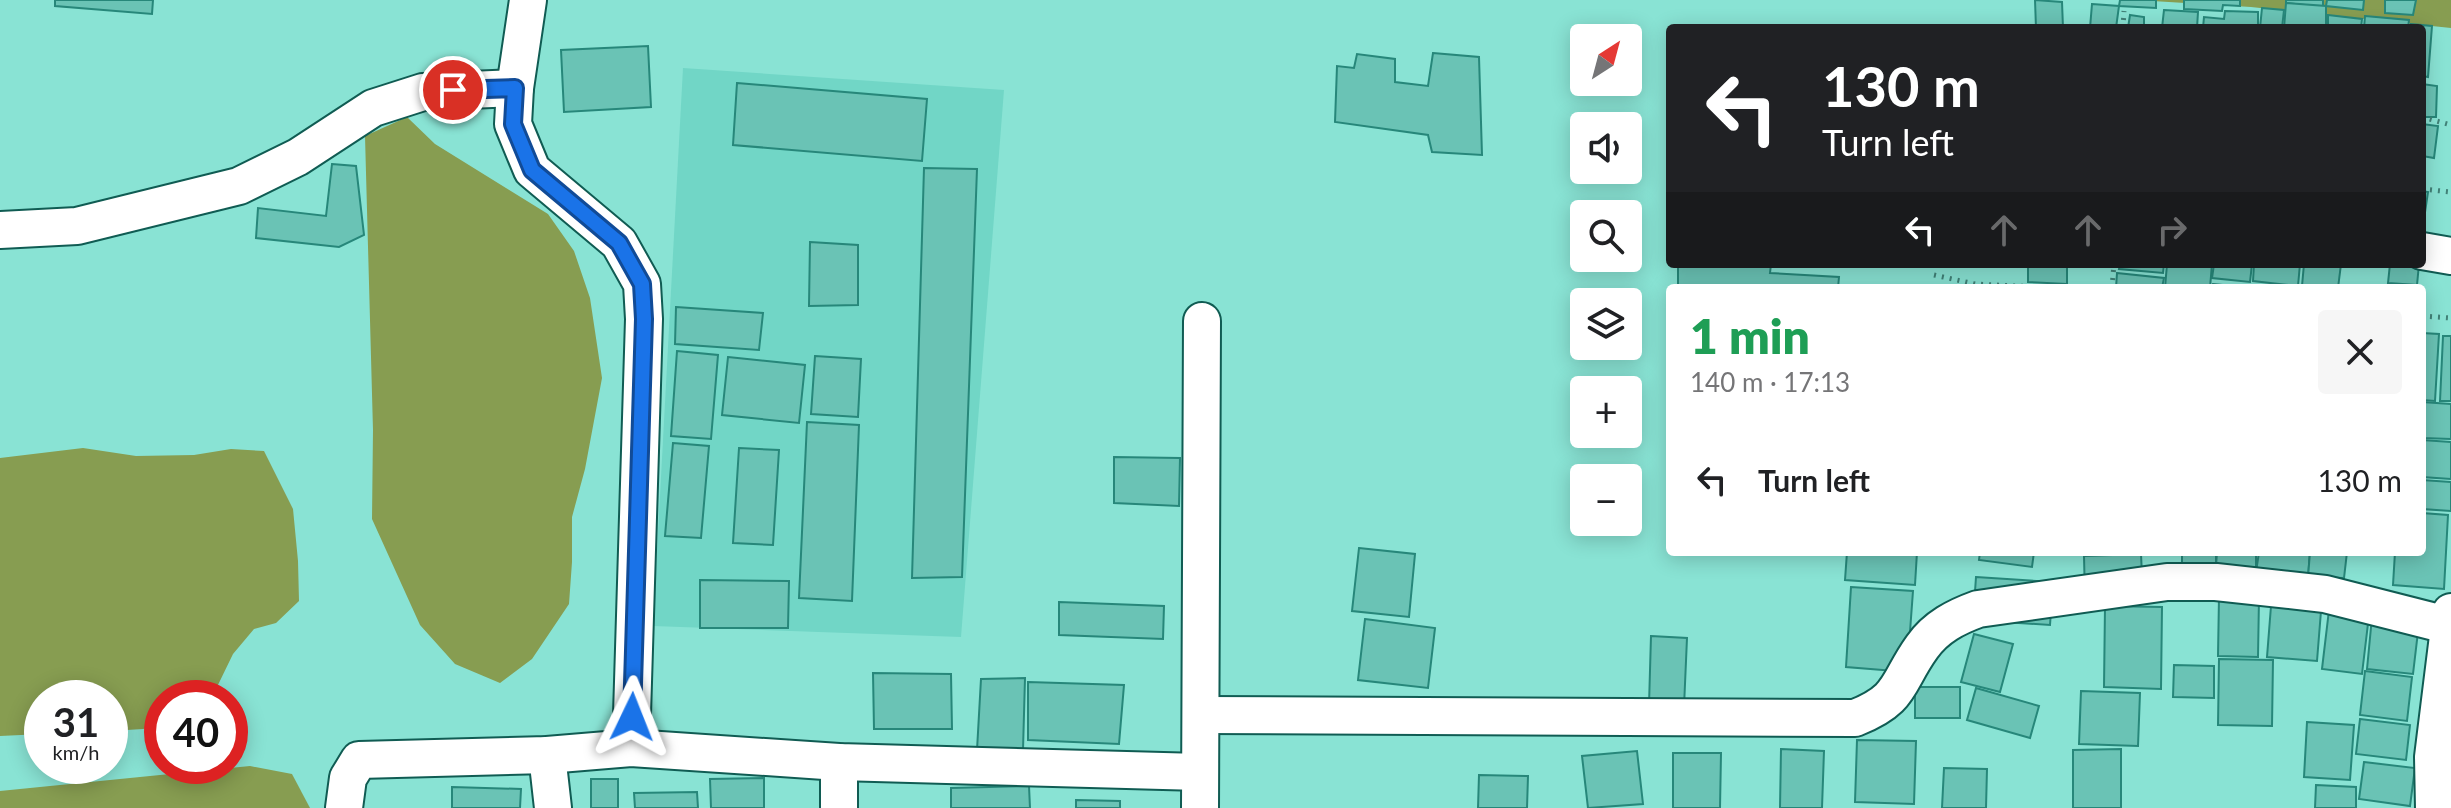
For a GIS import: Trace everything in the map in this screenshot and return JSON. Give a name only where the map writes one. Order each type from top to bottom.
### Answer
[{"type":"street","points":[[528,0],[513,124],[532,170],[619,243],[642,284],[644,319],[631,748]]},
{"type":"street","points":[[0,230],[77,226],[239,186],[298,157],[373,108],[423,92],[515,88]]},
{"type":"street","points":[[2426,252],[2451,256]]},
{"type":"street","points":[[1200,808],[1202,321]]},
{"type":"street","points":[[1201,715],[1855,718],[1875,710],[1896,693],[1923,645],[1953,618],[1978,609],[2167,582],[2216,582],[2325,594],[2450,626]]},
{"type":"street","points":[[2434,808],[2433,757],[2451,612]]},
{"type":"street","points":[[344,808],[348,778],[359,760],[547,755],[631,748],[839,762],[1200,772]]},
{"type":"street","points":[[547,755],[553,808]]},
{"type":"street","points":[[839,762],[839,808]]},
{"type":"path","points":[[2123,24],[2124,11]]},
{"type":"path","points":[[2426,118],[2451,125]]},
{"type":"path","points":[[2426,189],[2451,192]]},
{"type":"path","points":[[1934,275],[1975,284]]},
{"type":"path","points":[[2426,316],[2451,318]]},
{"type":"shaded area","points":[[2136,0],[2451,0],[2451,28],[2426,24],[2251,7]]},
{"type":"shaded area","points":[[683,68],[1004,90],[961,637],[653,626]]},
{"type":"shaded area","points":[[407,117],[435,144],[548,214],[574,251],[590,298],[602,378],[585,469],[572,517],[569,604],[532,659],[500,683],[455,664],[420,625],[372,519],[373,430],[365,136]]},
{"type":"shaded area","points":[[83,448],[136,456],[194,455],[231,449],[264,451],[293,509],[299,601],[276,623],[254,629],[233,654],[220,680],[144,680],[144,729],[128,730],[128,680],[24,680],[24,735],[0,736],[0,458]]},
{"type":"shaded area","points":[[248,766],[292,774],[310,808],[0,808],[0,791],[70,784],[128,784],[128,778],[144,777],[144,784],[248,784]]},
{"type":"building","points":[[55,0],[153,0],[152,14],[55,6]]},
{"type":"building","points":[[2035,0],[2062,2],[2063,24],[2036,24]]},
{"type":"building","points":[[2120,0],[2156,0],[2156,8],[2119,6]]},
{"type":"building","points":[[2184,0],[2240,0],[2240,6],[2223,5],[2222,11],[2184,9]]},
{"type":"building","points":[[2286,0],[2323,0],[2323,7],[2286,3]]},
{"type":"building","points":[[2327,0],[2364,0],[2363,10],[2326,6]]},
{"type":"building","points":[[2385,0],[2416,0],[2413,15],[2385,13]]},
{"type":"building","points":[[2286,3],[2326,6],[2326,24],[2284,24]]},
{"type":"building","points":[[2092,4],[2119,6],[2117,24],[2090,24]]},
{"type":"building","points":[[2262,8],[2284,10],[2282,24],[2260,24]]},
{"type":"building","points":[[2164,10],[2198,12],[2197,24],[2162,24]]},
{"type":"building","points":[[2225,11],[2258,12],[2258,24],[2203,24],[2204,17],[2224,19]]},
{"type":"building","points":[[2130,15],[2144,17],[2144,24],[2129,24]]},
{"type":"building","points":[[2328,15],[2362,19],[2361,24],[2328,24]]},
{"type":"building","points":[[2365,16],[2409,20],[2408,24],[2364,24]]},
{"type":"building","points":[[2426,25],[2432,26],[2426,77]]},
{"type":"building","points":[[648,46],[651,107],[564,112],[561,50]]},
{"type":"building","points":[[1433,53],[1479,57],[1482,155],[1432,152],[1428,135],[1335,122],[1337,66],[1354,68],[1357,54],[1395,59],[1395,82],[1428,86]]},
{"type":"building","points":[[737,83],[927,99],[922,161],[733,145]]},
{"type":"building","points":[[2426,85],[2437,86],[2436,117],[2426,117]]},
{"type":"building","points":[[2426,124],[2438,126],[2434,158],[2426,157]]},
{"type":"building","points":[[332,164],[356,166],[364,235],[339,247],[256,238],[258,208],[326,216]]},
{"type":"building","points":[[924,168],[977,169],[962,577],[912,578]]},
{"type":"building","points":[[810,242],[858,245],[858,305],[809,306]]},
{"type":"building","points":[[1678,268],[1771,268],[1770,273],[1839,277],[1838,284],[1678,284]]},
{"type":"building","points":[[2028,268],[2067,268],[2067,284],[2028,282]]},
{"type":"building","points":[[2119,268],[2164,268],[2163,273]]},
{"type":"building","points":[[2167,268],[2212,268],[2210,284],[2165,284]]},
{"type":"building","points":[[2213,268],[2252,268],[2250,282],[2212,278]]},
{"type":"building","points":[[2254,268],[2300,268],[2298,284],[2253,281]]},
{"type":"building","points":[[2304,268],[2340,268],[2338,284],[2302,284]]},
{"type":"building","points":[[2390,268],[2419,268],[2417,284],[2388,283]]},
{"type":"building","points":[[2117,273],[2164,278],[2163,284],[2116,284]]},
{"type":"building","points":[[676,307],[763,313],[759,350],[675,344]]},
{"type":"building","points":[[2426,333],[2439,334],[2435,401],[2426,400]]},
{"type":"building","points":[[2443,336],[2451,336],[2451,401],[2440,401]]},
{"type":"building","points":[[677,351],[718,355],[711,439],[671,436]]},
{"type":"building","points":[[815,356],[861,359],[858,417],[811,414]]},
{"type":"building","points":[[728,357],[805,365],[799,423],[722,415]]},
{"type":"building","points":[[2426,402],[2451,404],[2451,439],[2426,438]]},
{"type":"building","points":[[807,422],[859,425],[852,601],[799,598]]},
{"type":"building","points":[[2426,440],[2451,442],[2451,479],[2426,477]]},
{"type":"building","points":[[673,443],[709,446],[701,538],[665,536]]},
{"type":"building","points":[[739,448],[779,450],[773,545],[733,543]]},
{"type":"building","points":[[1114,457],[1180,458],[1179,506],[1114,503]]},
{"type":"building","points":[[2426,480],[2451,482],[2451,511],[2426,509]]},
{"type":"building","points":[[2426,513],[2448,515],[2444,589],[2393,585],[2395,556],[2426,556]]},
{"type":"building","points":[[1359,548],[1415,554],[1409,617],[1352,611]]},
{"type":"building","points":[[1847,556],[1917,556],[1915,585],[1845,580]]},
{"type":"building","points":[[1980,556],[2033,556],[2032,567],[1979,560]]},
{"type":"building","points":[[2084,556],[2141,556],[2143,597],[2085,599]]},
{"type":"building","points":[[2182,556],[2216,556],[2216,566],[2182,567]]},
{"type":"building","points":[[2217,556],[2256,556],[2256,572],[2216,566]]},
{"type":"building","points":[[2258,556],[2310,556],[2308,577],[2256,572]]},
{"type":"building","points":[[2310,556],[2347,556],[2344,578],[2308,577]]},
{"type":"building","points":[[1976,577],[2053,582],[2050,625],[1973,620]]},
{"type":"building","points":[[700,580],[789,581],[788,628],[700,628]]},
{"type":"building","points":[[1851,587],[1913,591],[1907,672],[1846,667]]},
{"type":"building","points":[[2219,597],[2259,598],[2258,657],[2218,656]]},
{"type":"building","points":[[1059,602],[1164,606],[1163,639],[1059,635]]},
{"type":"building","points":[[2105,606],[2162,607],[2161,689],[2104,687]]},
{"type":"building","points":[[2271,606],[2321,611],[2317,661],[2267,657]]},
{"type":"building","points":[[2329,610],[2369,615],[2362,674],[2322,669]]},
{"type":"building","points":[[2372,617],[2419,623],[2413,674],[2367,669]]},
{"type":"building","points":[[1365,619],[1435,628],[1428,688],[1358,680]]},
{"type":"building","points":[[1974,634],[2013,644],[2000,692],[1961,682]]},
{"type":"building","points":[[1651,636],[1687,638],[1684,707],[1649,705]]},
{"type":"building","points":[[2219,659],[2273,660],[2272,726],[2218,725]]},
{"type":"building","points":[[2174,665],[2214,666],[2214,698],[2173,697]]},
{"type":"building","points":[[2365,671],[2412,677],[2407,721],[2360,715]]},
{"type":"building","points":[[873,673],[951,674],[952,729],[874,729]]},
{"type":"building","points":[[1025,678],[1023,750],[977,750],[981,679]]},
{"type":"building","points":[[1028,682],[1124,685],[1119,744],[1028,740]]},
{"type":"building","points":[[1915,687],[1960,687],[1960,718],[1915,718]]},
{"type":"building","points":[[1976,688],[2039,706],[2030,738],[1967,720]]},
{"type":"building","points":[[2081,691],[2140,693],[2138,746],[2079,744]]},
{"type":"building","points":[[2360,719],[2410,725],[2406,760],[2356,754]]},
{"type":"building","points":[[2307,722],[2354,725],[2350,780],[2304,777]]},
{"type":"building","points":[[1857,740],[1916,741],[1914,804],[1855,802]]},
{"type":"building","points":[[1781,749],[1824,751],[1822,808],[1780,808]]},
{"type":"building","points":[[2121,749],[2121,808],[2073,808],[2073,750]]},
{"type":"building","points":[[1637,751],[1643,804],[1588,808],[1582,756]]},
{"type":"building","points":[[1673,753],[1721,753],[1720,808],[1673,808]]},
{"type":"building","points":[[2364,762],[2415,768],[2410,806],[2359,799]]},
{"type":"building","points":[[1944,768],[1987,769],[1986,808],[1942,808]]},
{"type":"building","points":[[1479,775],[1528,776],[1527,808],[1478,808]]},
{"type":"building","points":[[764,778],[764,808],[711,808],[710,779]]},
{"type":"building","points":[[591,779],[618,779],[618,808],[591,808]]},
{"type":"building","points":[[2316,785],[2356,787],[2356,808],[2315,808]]},
{"type":"building","points":[[1029,786],[1030,808],[951,808],[951,788]]},
{"type":"building","points":[[452,787],[521,789],[520,808],[452,808]]},
{"type":"building","points":[[697,792],[698,808],[635,808],[634,793]]},
{"type":"building","points":[[1076,800],[1120,801],[1120,808],[1076,808]]},
{"type":"route","points":[[453,90],[515,88],[513,124],[532,170],[619,243],[642,284],[644,319],[632,717]]}]
